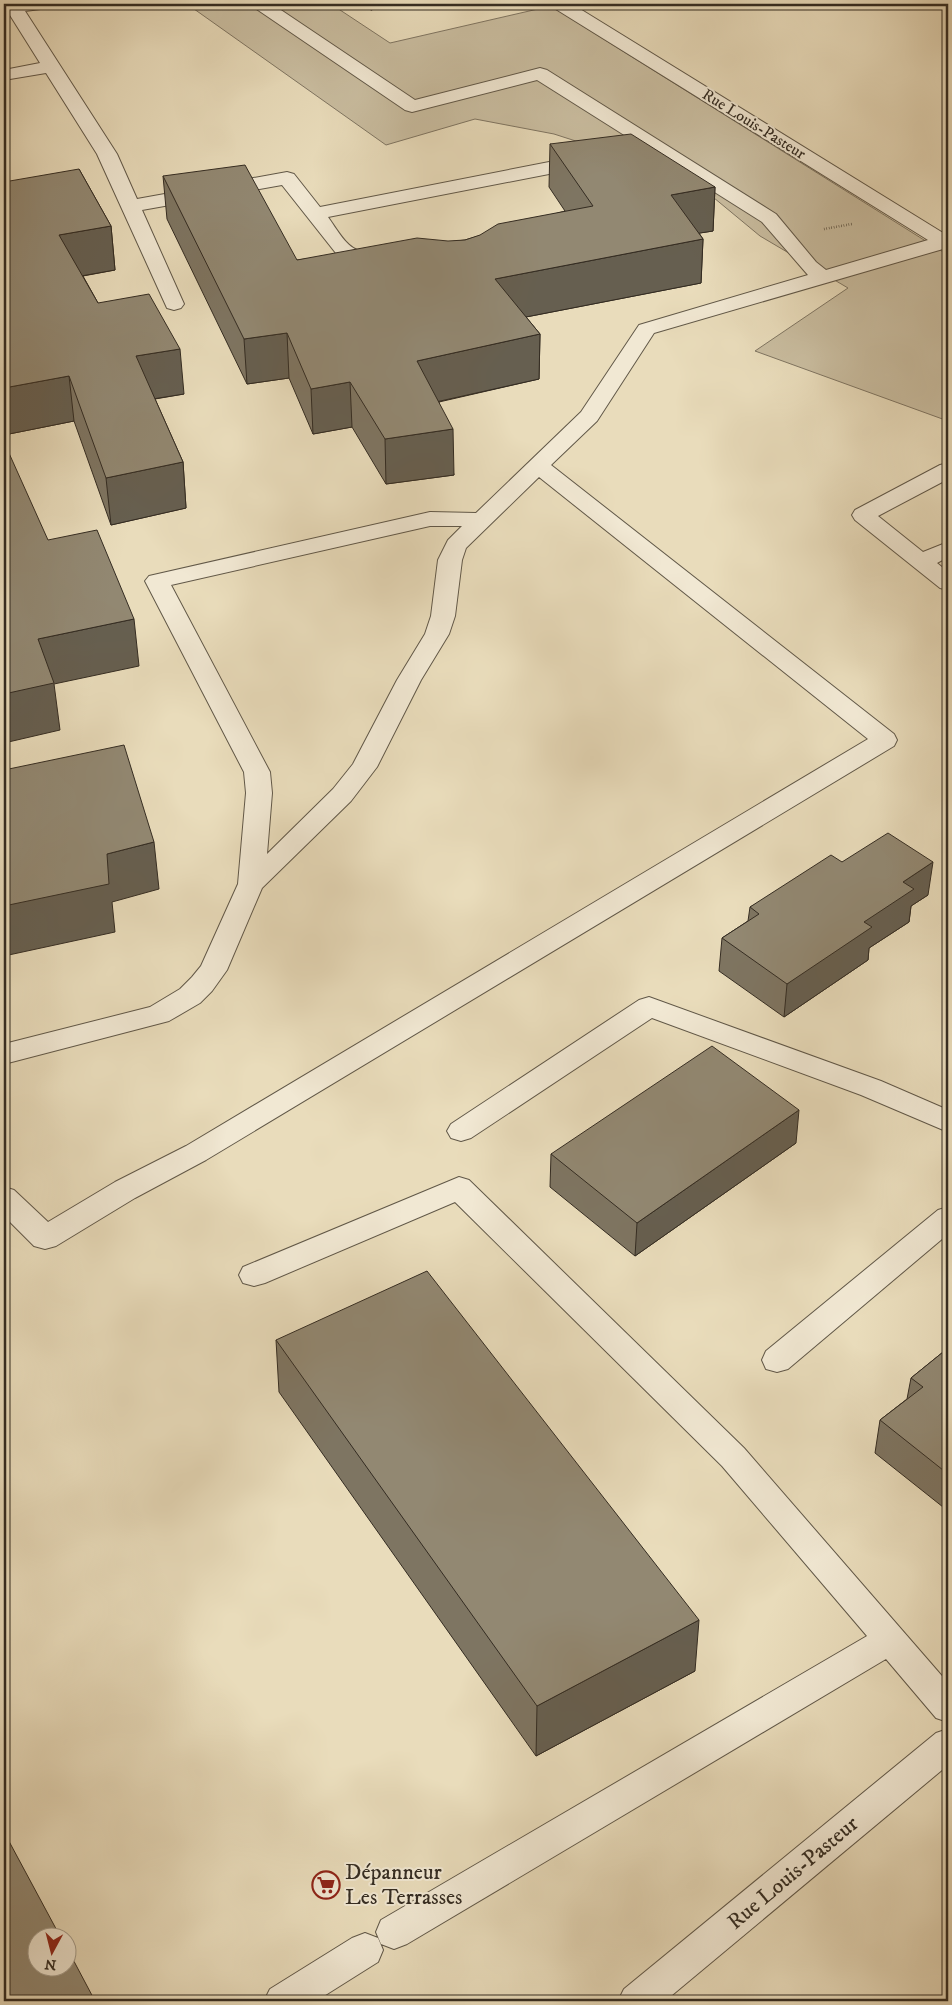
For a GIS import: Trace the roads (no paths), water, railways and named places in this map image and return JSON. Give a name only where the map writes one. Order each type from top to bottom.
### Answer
[{"type":"street","points":[[10,5],[42,4]]},
{"type":"street","points":[[261,4],[412,106],[540,74],[769,218],[809,266],[823,278]]},
{"type":"street","name":"Rue Louis-Pasteur","points":[[560,4],[946,243]]},
{"type":"street","points":[[10,5],[52,66],[108,154],[174,304]]},
{"type":"street","points":[[4,75],[52,66]]},
{"type":"street","points":[[627,153],[656,148]]},
{"type":"street","points":[[314,214],[608,157]]},
{"type":"street","points":[[130,206],[287,178],[314,214],[349,255],[362,258],[392,258]]},
{"type":"street","points":[[251,884],[342,795],[364,767],[410,680],[437,634],[443,616],[452,551],[456,545],[589,416],[646,329],[946,243]]},
{"type":"street","points":[[4,1198],[46,1238],[125,1190],[196,1153],[885,740],[538,466]]},
{"type":"street","points":[[948,470],[863,516],[948,583]]},
{"type":"street","points":[[4,1054],[159,1014],[183,1001],[202,984],[213,970],[251,884],[259,793],[257,772],[157,582],[430,519],[481,520]]},
{"type":"street","points":[[922,561],[948,549]]},
{"type":"street","points":[[258,810],[293,842]]},
{"type":"street","points":[[461,1131],[649,1007],[871,1088],[948,1122]]},
{"type":"street","points":[[254,1275],[459,1188],[733,1457],[948,1707]]},
{"type":"street","points":[[777,1360],[948,1218]]},
{"type":"street","points":[[282,2001],[380,1941],[890,1640]]},
{"type":"street","name":"Rue Louis-Pasteur","points":[[637,2001],[948,1744]]},
{"type":"place","name":"Dépanneur Les Terrasses","points":[[326,1885]]}]
